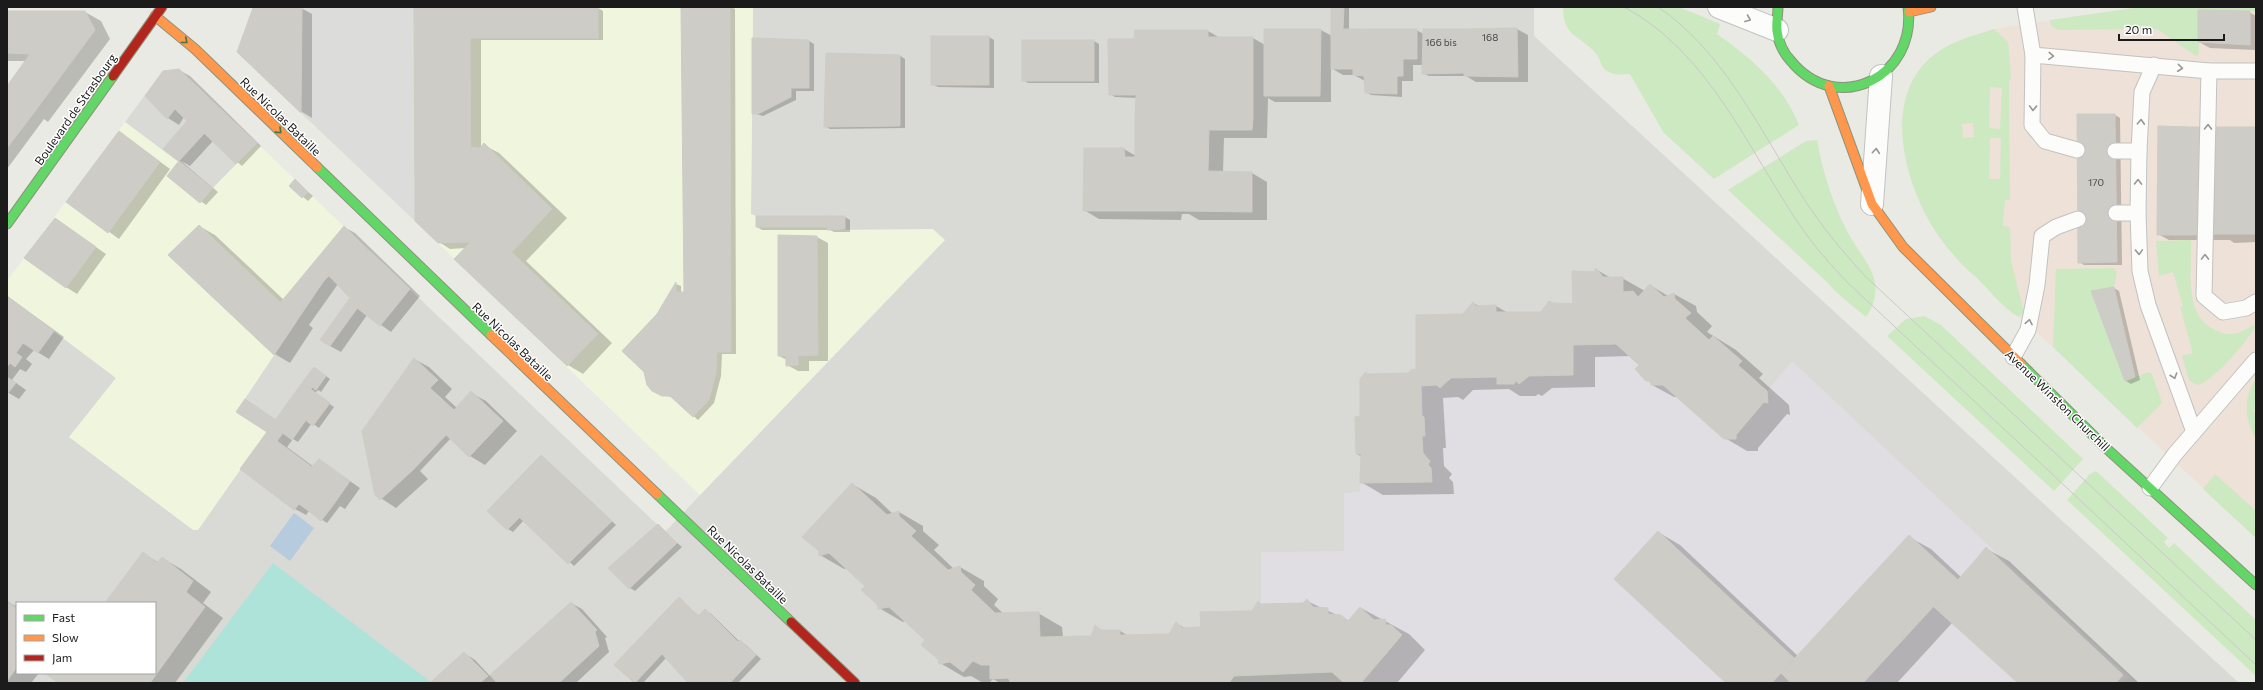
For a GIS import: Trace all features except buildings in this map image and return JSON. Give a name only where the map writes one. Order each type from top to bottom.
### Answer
[{"type":"street","name":"Boulevard de Strasbourg","points":[[7,224],[162,7]]},
{"type":"street","points":[[1719,7],[1777,30]]},
{"type":"street","points":[[1778,7],[1777,30],[1781,47],[1794,67],[1810,79],[1829,86],[1851,88],[1867,84],[1881,76],[1897,60],[1905,45],[1909,29],[1908,9],[1931,7]]},
{"type":"street","name":"Rue Nicolas Bataille","points":[[155,16],[195,48],[345,196],[855,683]]},
{"type":"street","points":[[1872,204],[1881,76]]},
{"type":"street","name":"Avenue Winston Churchill","points":[[1829,86],[1872,204],[1903,248],[2013,357],[2150,488],[2256,585]]},
{"type":"lane","points":[[2025,7],[2033,55],[2032,125],[2045,141],[2077,150]]},
{"type":"lane","points":[[2033,55],[2209,71],[2256,71]]},
{"type":"lane","points":[[2154,65],[2142,92],[2138,213],[2140,271],[2148,305],[2194,432]]},
{"type":"lane","points":[[2209,71],[2204,296],[2223,312],[2246,308],[2256,302]]},
{"type":"lane","points":[[2115,151],[2139,151]]},
{"type":"lane","points":[[2116,214],[2138,213]]},
{"type":"lane","points":[[2013,357],[2028,330],[2037,285],[2042,236],[2056,227],[2078,219]]},
{"type":"lane","points":[[2150,488],[2194,432],[2256,360]]},
{"type":"shaded area","points":[[302,7],[414,7],[415,221],[301,113]]},
{"type":"shaded area","points":[[414,7],[753,7],[751,214],[756,216],[756,227],[828,227],[828,230],[933,229],[945,240],[700,495],[415,221]]},
{"type":"shaded area","points":[[753,7],[1534,7],[1534,36],[2239,683],[7,683],[7,296],[116,378],[69,438],[240,469],[266,432],[236,412],[323,282],[360,242],[665,532],[782,409],[827,227],[756,227],[756,216],[751,214]]},
{"type":"shaded area","points":[[2141,7],[2256,7],[2256,538],[2053,347],[1960,263],[1939,237],[1911,177],[1905,154],[1901,121],[1907,95],[1918,72],[1929,59],[1943,49],[1958,41],[1994,29]]},
{"type":"shaded area","points":[[179,69],[257,143],[213,188],[125,122],[163,71]]},
{"type":"shaded area","points":[[125,122],[213,188],[257,143],[360,242],[323,282],[236,412],[267,432],[198,530],[193,530],[69,437],[116,378],[7,296],[7,281]]},
{"type":"shaded area","points":[[1616,344],[1639,365],[1650,381],[1651,385],[1663,385],[1724,439],[1736,439],[1736,435],[1764,402],[1768,403],[1767,391],[1792,361],[2130,678],[2118,683],[1361,683],[1402,636],[1391,625],[1386,625],[1385,619],[1374,620],[1361,607],[1348,621],[1328,614],[1328,608],[1313,607],[1303,603],[1261,604],[1261,552],[1344,551],[1344,493],[1360,492],[1360,483],[1428,465],[1430,461],[1423,453],[1422,436],[1425,436],[1424,417],[1422,416],[1421,386],[1437,385],[1440,388],[1451,378],[1497,377],[1497,384],[1514,384],[1516,381],[1519,384],[1529,376],[1573,375],[1573,345]]},
{"type":"shaded area","points":[[294,513],[314,528],[290,561],[270,546]]},
{"type":"shaded area","points":[[273,563],[431,682],[432,683],[183,683]]},
{"type":"green space","points":[[1563,7],[1679,7],[1720,24],[1717,34],[1754,63],[1775,85],[1784,97],[1799,125],[1714,179],[1663,132],[1630,74],[1616,74],[1606,71],[1597,55],[1591,48],[1570,31],[1566,25]]},
{"type":"green space","points":[[2141,7],[2256,7],[2256,11],[2198,10],[2199,54],[2196,56],[2157,29],[2059,30],[2052,26],[2050,22],[2050,20]]},
{"type":"green space","points":[[1994,29],[2008,42],[2011,76],[2009,83],[2010,200],[2005,200],[2003,226],[2010,227],[2011,261],[2024,312],[2019,317],[2008,310],[1957,259],[1940,238],[1917,197],[1909,173],[1904,148],[1902,123],[1905,99],[1914,78],[1929,59],[1936,53],[1951,44]],"holes":[[[1990,87],[2002,88],[2000,129],[1989,128]],[[1973,123],[1974,137],[1963,138],[1962,124]],[[1990,138],[2001,138],[2000,179],[1989,179]]]},
{"type":"green space","points":[[1817,140],[1825,176],[1833,200],[1848,233],[1870,269],[1875,282],[1874,301],[1866,317],[1836,292],[1728,190],[1806,141]]},
{"type":"green space","points":[[2191,240],[2191,289],[2197,312],[2203,322],[2219,332],[2229,334],[2238,333],[2254,325],[2255,327],[2220,370],[2203,383],[2197,385],[2189,380],[2182,356],[2193,353],[2180,307],[2183,306],[2173,272],[2159,276],[2156,241]]},
{"type":"green space","points":[[2113,268],[2117,272],[2114,287],[2091,291],[2125,381],[2149,372],[2152,374],[2162,403],[2137,428],[2053,347],[2056,269]]},
{"type":"green space","points":[[1924,316],[1941,325],[2083,459],[2054,491],[1887,336],[1906,319]]},
{"type":"green space","points":[[2256,379],[2256,408],[2253,411],[2256,414],[2256,438],[2247,416],[2247,400]]},
{"type":"green space","points":[[2096,471],[2168,538],[2164,542],[2169,548],[2174,543],[2256,620],[2256,676],[2067,500],[2090,474]]},
{"type":"green space","points":[[2215,474],[2256,511],[2256,538],[2203,489]]},
{"type":"tram line","points":[[1624,7],[1654,26],[1680,49],[1703,75],[1724,104],[1804,232],[1847,282],[2256,665]]},
{"type":"tram line","points":[[1658,7],[1682,25],[1703,46],[1722,70],[1757,121],[1788,174],[1811,209],[1833,239],[1865,276],[2256,640]]},
{"type":"traffic: fast","points":[[1778,7],[1778,35],[1782,48],[1791,61],[1810,78],[1830,86],[1851,87],[1870,81],[1887,70],[1900,53],[1907,32],[1908,7]]},
{"type":"traffic: fast","points":[[7,224],[113,76]]},
{"type":"traffic: fast","points":[[317,167],[491,335]]},
{"type":"traffic: fast","points":[[2021,364],[2106,448],[2256,585]]},
{"type":"traffic: fast","points":[[657,494],[791,622]]},
{"type":"traffic: slow","points":[[1909,12],[1931,7]]},
{"type":"traffic: slow","points":[[155,16],[195,49],[317,167]]},
{"type":"traffic: slow","points":[[1829,86],[1872,204],[1903,247],[2021,364]]},
{"type":"traffic: slow","points":[[491,335],[657,494]]},
{"type":"traffic: jam","points":[[113,76],[162,7]]},
{"type":"traffic: jam","points":[[791,622],[855,683]]}]
